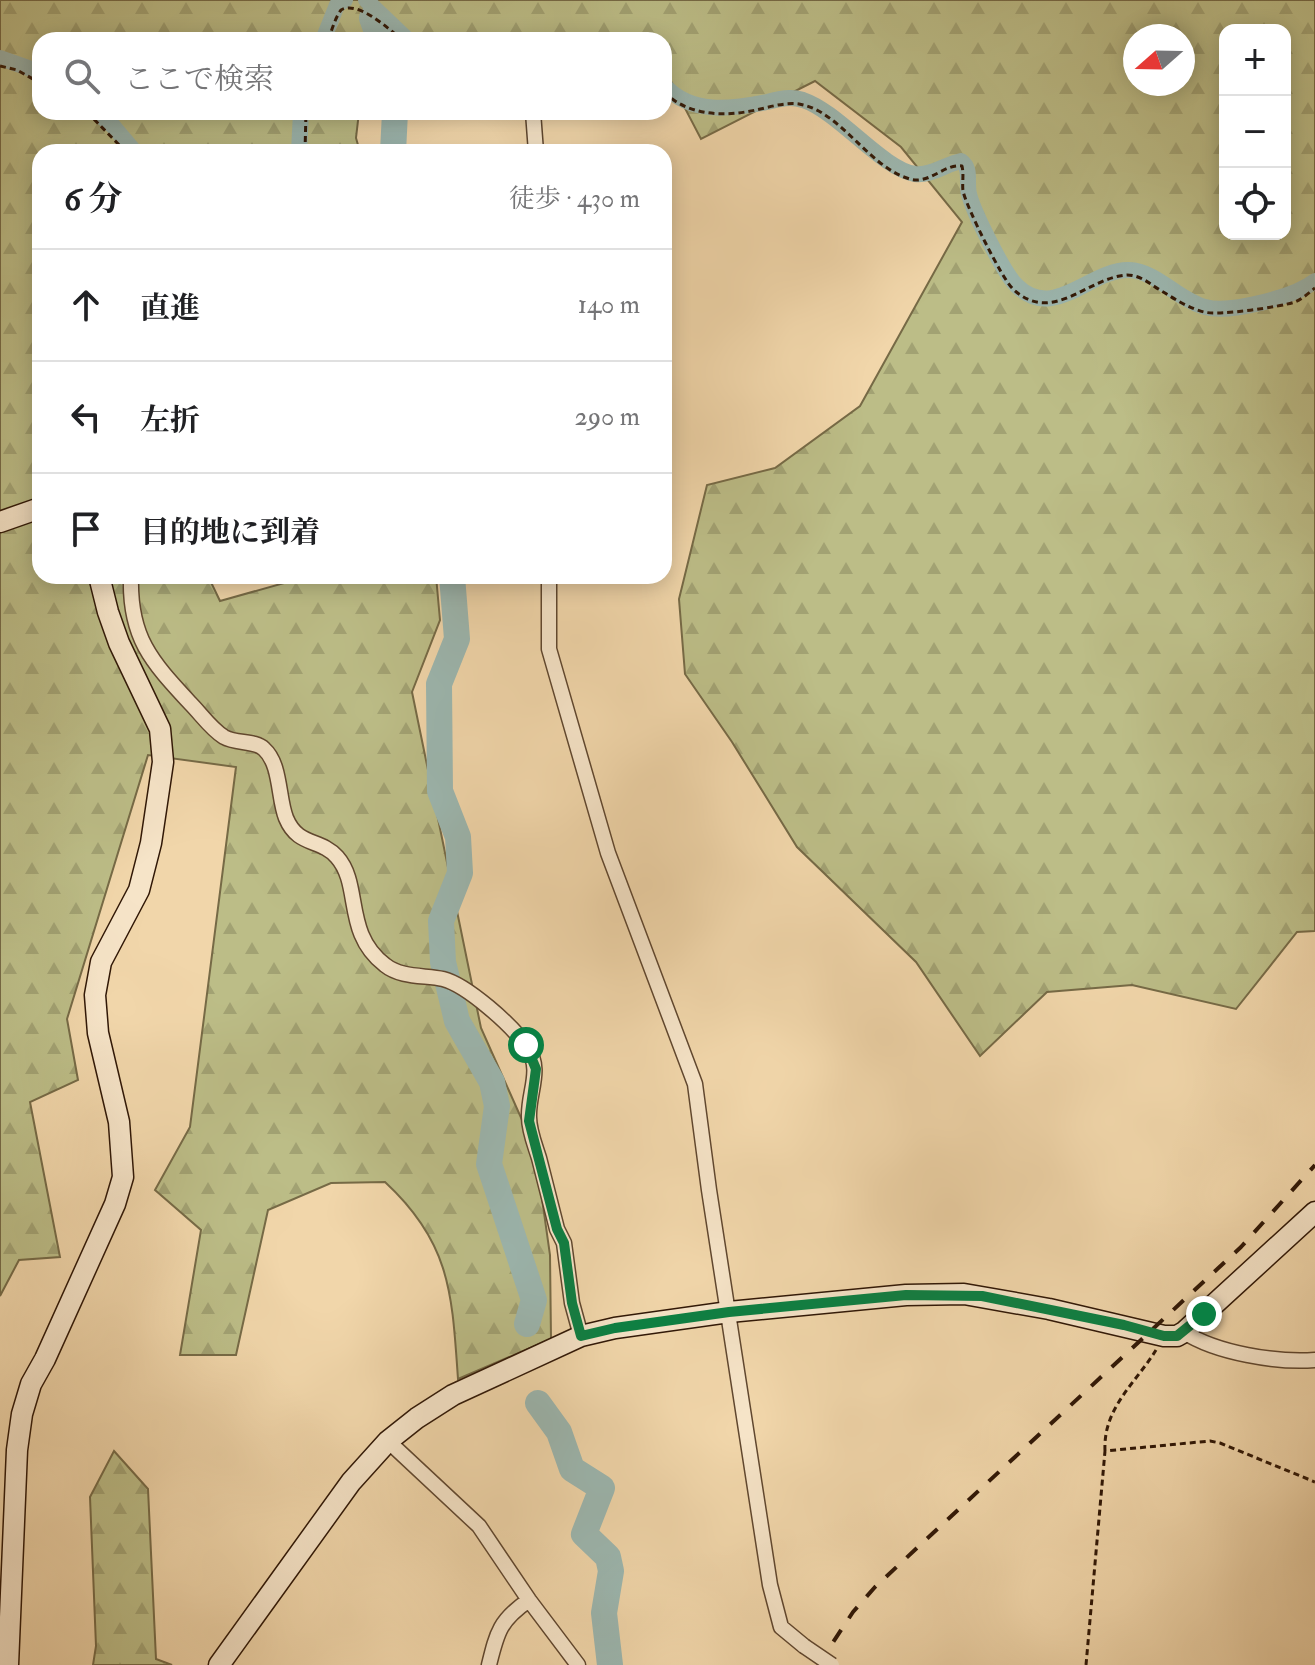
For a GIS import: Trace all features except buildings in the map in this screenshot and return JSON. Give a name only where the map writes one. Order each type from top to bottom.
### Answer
[{"type":"street","points":[[534,120],[535,144]]},
{"type":"street","points":[[0,522],[32,511]]},
{"type":"street","points":[[8,1665],[17,1450],[22,1414],[31,1384],[115,1204],[123,1177],[119,1122],[98,1033],[95,995],[101,962],[139,890],[151,843],[163,762],[160,729],[119,643],[101,584]]},
{"type":"street","points":[[132,584],[135,625],[146,652],[213,728],[235,742],[262,746],[266,751],[292,829],[306,842],[330,851],[344,867],[358,930],[373,952],[395,972],[440,978],[466,988],[526,1045],[536,1069],[529,1121],[557,1229],[564,1243],[572,1303],[581,1336]]},
{"type":"street","points":[[549,584],[549,649],[608,853],[695,1084],[777,1617],[781,1627],[832,1665]]},
{"type":"street","points":[[1174,1334],[1315,1212]]},
{"type":"street","points":[[219,1665],[351,1482],[388,1441],[453,1395],[581,1336],[615,1328],[729,1312],[906,1295],[964,1294],[1174,1334],[1217,1347],[1300,1361],[1315,1360]]},
{"type":"street","points":[[388,1441],[479,1526],[578,1665]]},
{"type":"street","points":[[489,1665],[496,1634],[502,1623],[529,1600]]},
{"type":"path","points":[[331,32],[340,11],[354,2],[369,7],[394,32]]},
{"type":"path","points":[[0,66],[17,70],[32,78]]},
{"type":"path","points":[[672,97],[691,110],[711,114],[741,113],[789,103],[803,105],[822,114],[891,170],[912,180],[929,178],[956,165],[962,166],[963,191],[970,211],[998,267],[1013,290],[1034,300],[1057,302],[1103,280],[1129,275],[1143,278],[1164,293],[1205,313],[1277,307],[1298,301],[1315,288]]},
{"type":"path","points":[[95,120],[118,144]]},
{"type":"path","points":[[305,144],[306,120]]},
{"type":"path","points":[[1086,1665],[1106,1426],[1115,1405],[1174,1334]]},
{"type":"path","points":[[1105,1451],[1210,1441],[1315,1482]]},
{"type":"green space","points":[[0,0],[1315,0],[1315,931],[1297,932],[1236,1009],[1132,985],[1047,992],[980,1056],[916,962],[797,847],[732,742],[685,674],[679,599],[707,485],[775,468],[860,406],[962,222],[901,147],[815,81],[701,139],[672,83],[672,32],[32,32],[32,120],[358,120],[358,144],[32,144],[32,584],[212,584],[220,601],[281,584],[437,584],[440,620],[412,692],[481,1028],[535,1149],[550,1255],[551,1339],[458,1379],[450,1295],[436,1249],[423,1227],[407,1204],[385,1182],[331,1183],[268,1210],[236,1355],[180,1355],[201,1230],[155,1190],[190,1127],[236,767],[148,755],[67,1019],[78,1080],[30,1102],[60,1257],[19,1260],[0,1296]]},
{"type":"green space","points":[[114,1451],[148,1489],[156,1659],[172,1665],[93,1665],[96,1646],[90,1497]]},
{"type":"waterway","points":[[326,32],[337,5],[345,0]]},
{"type":"waterway","points":[[366,0],[400,32]]},
{"type":"waterway","points":[[372,18],[377,32]]},
{"type":"waterway","points":[[0,58],[32,69]]},
{"type":"waterway","points":[[672,92],[699,105],[726,108],[785,98],[803,100],[831,116],[889,162],[915,174],[961,161],[968,172],[972,202],[990,242],[1011,279],[1031,296],[1045,299],[1058,296],[1100,277],[1129,270],[1149,275],[1195,303],[1216,309],[1278,298],[1315,281]]},
{"type":"waterway","points":[[106,120],[128,144]]},
{"type":"waterway","points":[[299,144],[301,120]]},
{"type":"waterway","points":[[393,144],[395,120]]},
{"type":"waterway","points":[[453,584],[457,639],[439,684],[440,791],[458,837],[460,873],[441,921],[443,962],[457,1021],[492,1082],[497,1106],[489,1164],[534,1300],[527,1324]]},
{"type":"waterway","points":[[538,1403],[559,1432],[572,1469],[602,1488],[584,1534],[608,1557],[611,1571],[604,1613],[610,1665]]},
{"type":"railway","points":[[818,1665],[853,1612],[875,1587],[1241,1247],[1315,1165]]},
{"type":"route","points":[[526,1045],[536,1069],[529,1121],[557,1229],[564,1243],[572,1303],[581,1336],[615,1328],[729,1312],[906,1295],[982,1296],[1164,1336],[1177,1336],[1204,1314]]}]
